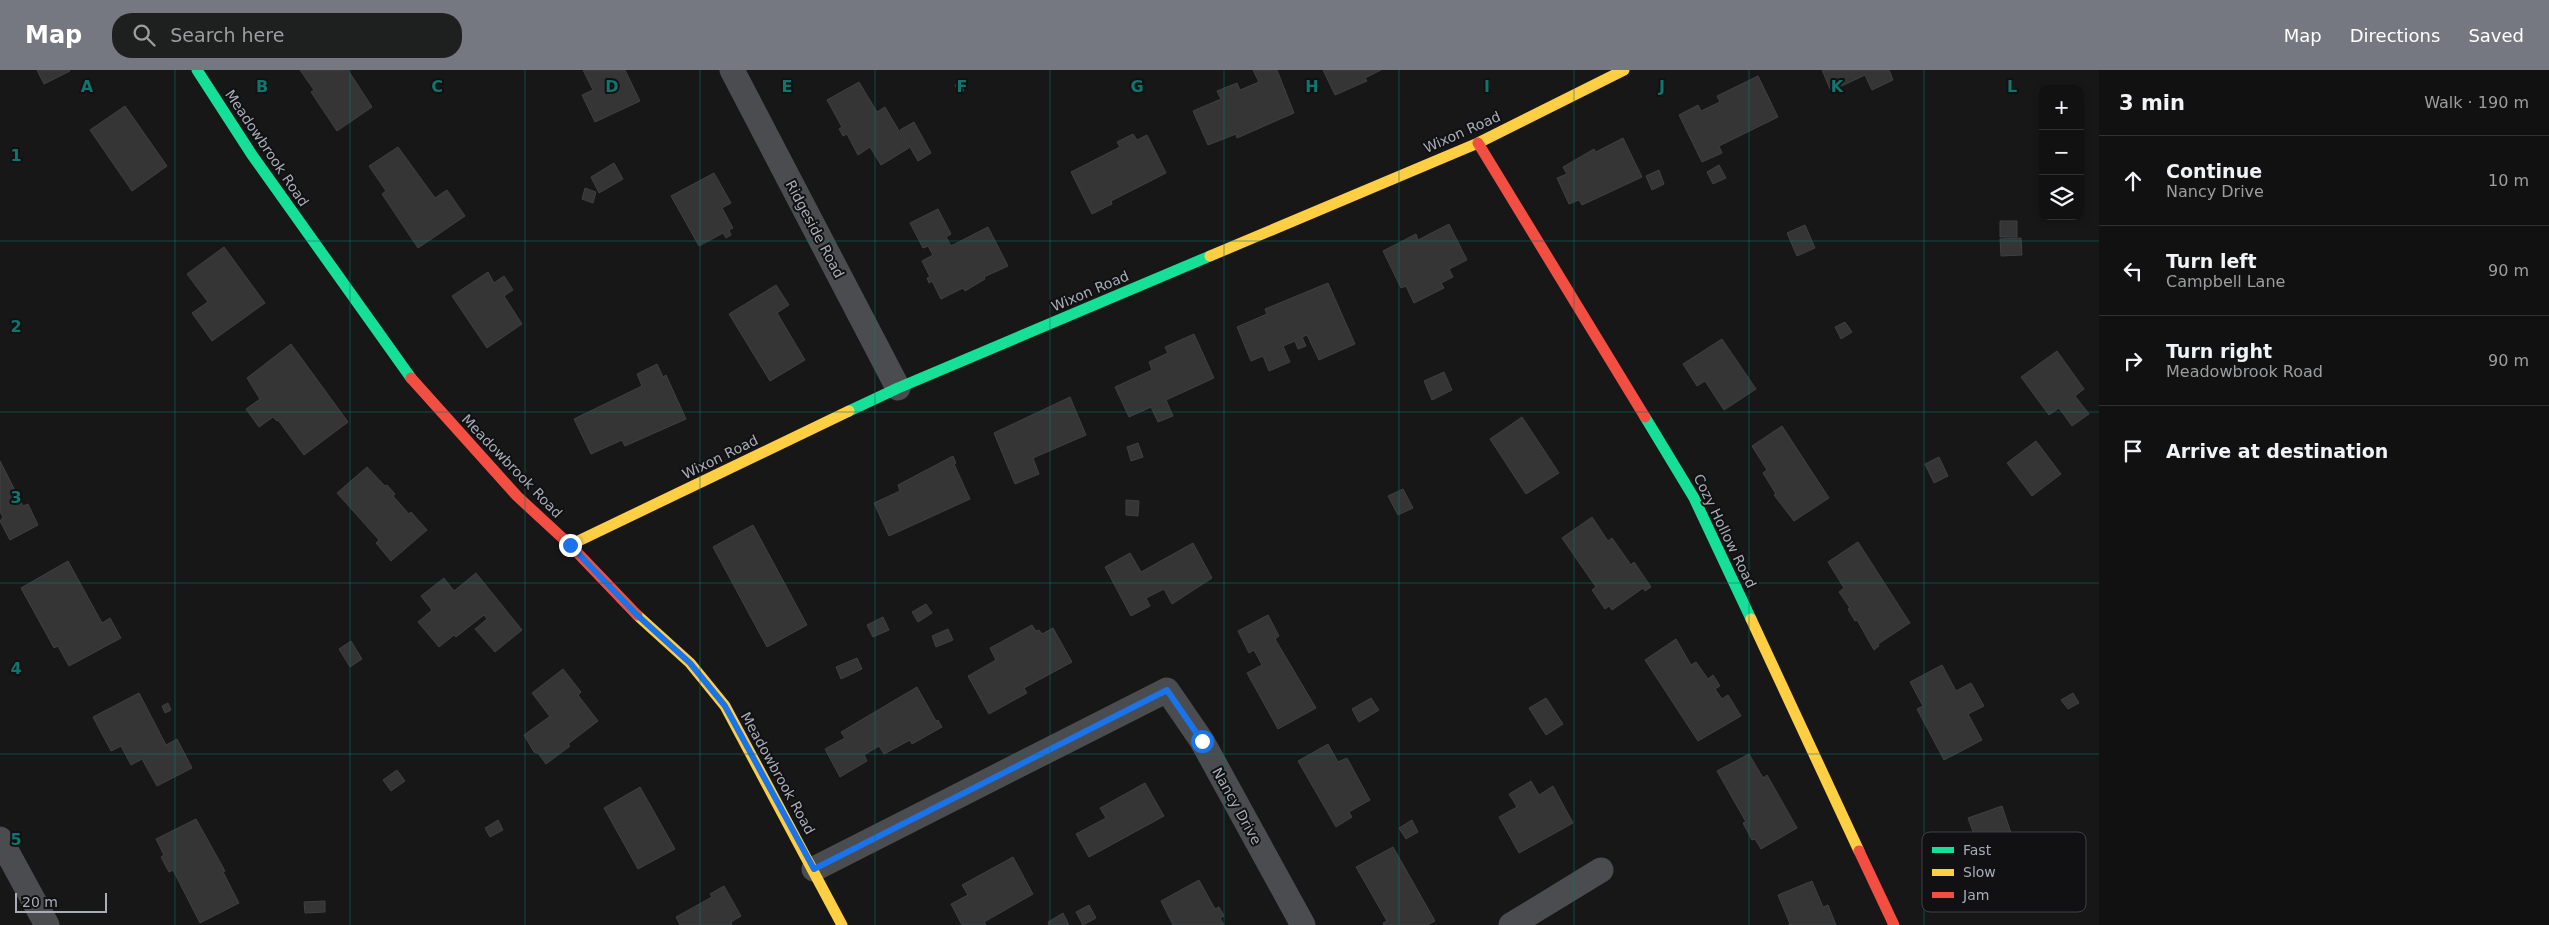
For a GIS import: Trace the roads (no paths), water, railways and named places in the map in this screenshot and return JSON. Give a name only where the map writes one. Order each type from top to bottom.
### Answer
[{"type":"street","name":"Meadowbrook Road","points":[[197,70],[252,155],[420,390],[517,496],[570,545],[636,614],[690,663],[725,706],[814,869],[842,925]]},
{"type":"street","name":"Ridgeside Road","points":[[732,70],[898,388]]},
{"type":"street","name":"Wixon Road","points":[[570,545],[898,388],[1478,143],[1624,70]]},
{"type":"street","name":"Cozy Hollow Road","points":[[1478,143],[1694,498],[1894,925]]},
{"type":"street","name":"Nancy Drive","points":[[814,869],[1167,690],[1202,741],[1303,925]]},
{"type":"street","points":[[0,839],[47,925]]},
{"type":"street","points":[[1511,925],[1601,870]]}]
